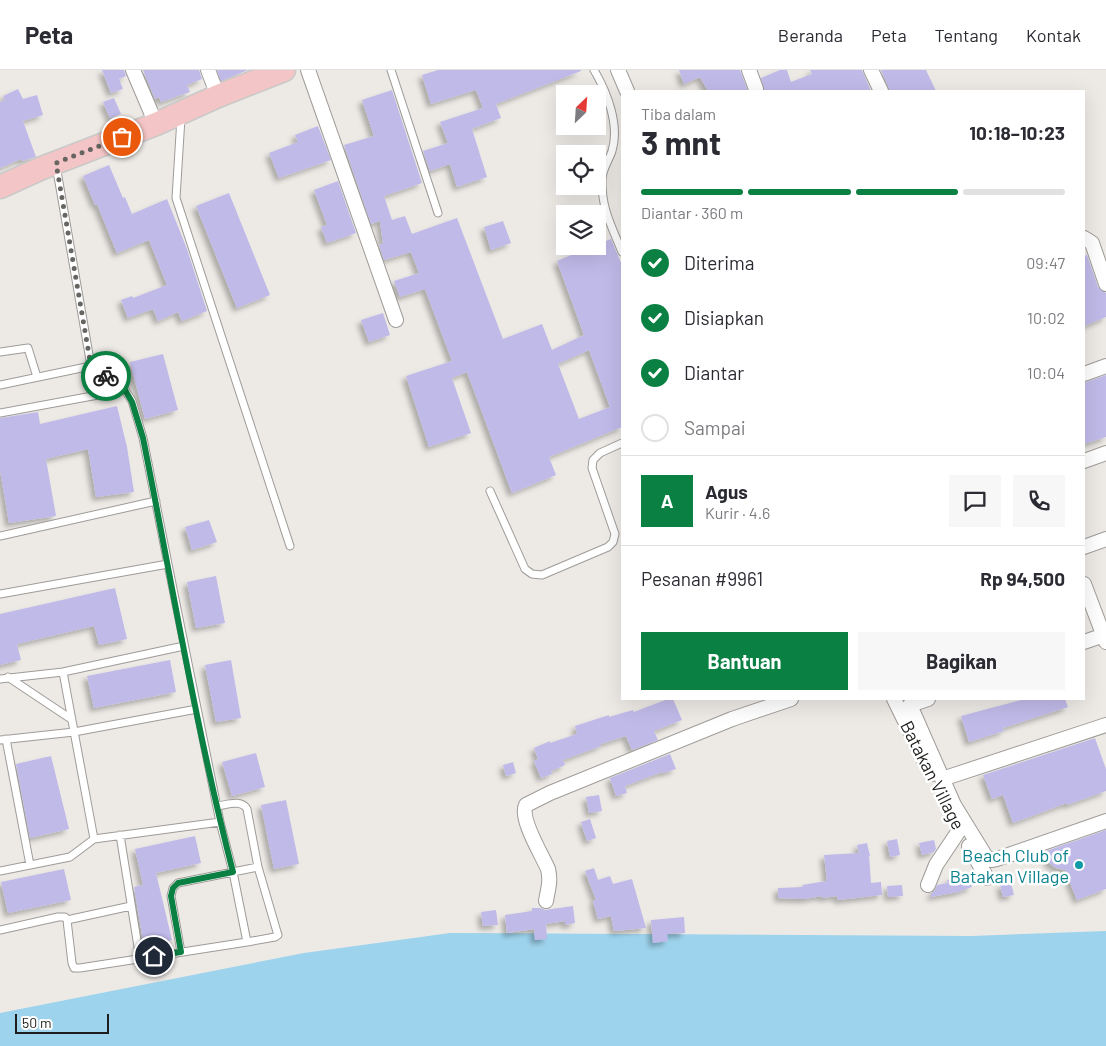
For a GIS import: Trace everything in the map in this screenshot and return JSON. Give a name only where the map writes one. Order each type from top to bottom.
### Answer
[{"type":"main road","points":[[0,187],[284,70]]},
{"type":"street","points":[[133,70],[156,124]]},
{"type":"street","points":[[208,70],[218,96]]},
{"type":"street","points":[[308,70],[396,320]]},
{"type":"street","points":[[618,70],[627,90]]},
{"type":"street","points":[[749,70],[756,89]]},
{"type":"street","points":[[871,70],[881,90]]},
{"type":"street","points":[[1085,239],[1092,243],[1106,284]]},
{"type":"street","points":[[1085,374],[1106,366]]},
{"type":"street","points":[[1085,461],[1106,453]]},
{"type":"street","points":[[1085,547],[1106,539]]},
{"type":"street","points":[[1085,587],[1105,638],[1085,642]]},
{"type":"street","points":[[546,901],[550,888],[550,876],[524,814],[526,805],[550,793],[732,719],[788,700]]},
{"type":"street","name":"Batakan Village","points":[[894,700],[957,833],[987,878]]},
{"type":"street","points":[[922,700],[909,702],[954,805],[983,853],[991,860],[1106,821]]},
{"type":"street","points":[[942,779],[1106,725]]},
{"type":"street","points":[[928,885],[936,865],[957,833]]},
{"type":"lane","points":[[391,70],[438,213]]},
{"type":"lane","points":[[594,70],[604,86],[612,112],[614,140],[602,177],[602,204],[621,250]]},
{"type":"lane","points":[[181,112],[176,198],[290,546]]},
{"type":"lane","points":[[56,163],[91,366],[125,390],[132,402],[143,438],[196,709],[247,942]]},
{"type":"lane","points":[[0,352],[28,348],[37,376]]},
{"type":"lane","points":[[0,386],[37,376],[91,366]]},
{"type":"lane","points":[[0,414],[125,390]]},
{"type":"lane","points":[[490,491],[525,569],[532,574],[542,575],[608,547],[613,542],[615,534],[592,468],[593,460],[600,453],[621,443]]},
{"type":"lane","points":[[0,536],[156,501]]},
{"type":"lane","points":[[0,594],[168,564]]},
{"type":"lane","points":[[0,679],[63,672],[184,646]]},
{"type":"lane","points":[[63,672],[94,838]]},
{"type":"lane","points":[[8,677],[71,719]]},
{"type":"lane","points":[[30,865],[3,740],[74,732],[196,709]]},
{"type":"lane","points":[[0,930],[61,916],[66,918],[74,968],[275,937],[278,935],[258,867],[246,806],[240,803],[217,806]]},
{"type":"lane","points":[[0,871],[70,857],[94,838],[220,822]]},
{"type":"lane","points":[[120,835],[140,958]]},
{"type":"lane","points":[[181,952],[171,896],[173,888],[178,883],[258,867]]},
{"type":"lane","points":[[67,920],[131,906]]},
{"type":"water","points":[[1106,931],[1106,1046],[0,1046],[0,1013],[304,953],[450,933],[971,936]]},
{"type":"building","points":[[102,70],[124,70],[126,76],[119,79],[123,89],[111,93]]},
{"type":"building","points":[[143,70],[199,70],[202,79],[187,85],[190,92],[161,102],[159,97],[155,99]]},
{"type":"building","points":[[217,70],[248,70],[221,81]]},
{"type":"building","points":[[438,70],[581,71],[496,104],[501,118],[472,129],[487,177],[457,187],[450,164],[430,171],[423,151],[448,143],[440,122],[483,108],[476,90],[431,104],[422,75]]},
{"type":"building","points":[[679,70],[740,70],[748,90],[707,90],[700,77],[684,84]]},
{"type":"building","points":[[780,70],[787,70],[791,82],[812,74],[810,70],[862,70],[871,90],[764,90],[761,78]]},
{"type":"building","points":[[881,70],[926,70],[936,90],[890,90]]},
{"type":"building","points":[[18,89],[23,99],[37,95],[43,115],[23,121],[36,157],[22,161],[21,159],[0,168],[0,102],[5,100],[3,96]]},
{"type":"building","points":[[392,90],[422,183],[384,196],[392,220],[405,216],[412,234],[457,218],[503,339],[542,324],[552,350],[584,335],[557,261],[571,255],[606,255],[606,241],[611,239],[621,263],[621,427],[549,457],[556,475],[512,493],[467,372],[452,378],[471,433],[429,447],[406,376],[452,361],[425,289],[400,297],[394,281],[419,273],[411,252],[384,260],[379,245],[383,244],[380,221],[371,224],[344,145],[374,136],[362,100]],"holes":[[[589,350],[610,407],[579,419],[558,364]]]},
{"type":"building","points":[[114,98],[121,114],[110,118],[103,102]]},
{"type":"building","points":[[318,126],[331,160],[279,178],[269,153],[298,142],[295,135]]},
{"type":"building","points":[[109,165],[132,214],[167,199],[187,249],[207,311],[182,321],[178,312],[158,321],[153,309],[128,318],[121,300],[132,296],[133,298],[167,285],[149,240],[117,253],[83,176]]},
{"type":"building","points":[[338,181],[356,233],[327,243],[321,227],[327,225],[314,190]]},
{"type":"building","points":[[229,193],[270,295],[237,308],[196,206]]},
{"type":"building","points":[[503,221],[511,243],[491,250],[484,227]]},
{"type":"building","points":[[1087,255],[1098,287],[1106,293],[1106,317],[1085,326],[1085,256]]},
{"type":"building","points":[[383,313],[390,335],[369,342],[361,320]]},
{"type":"building","points":[[163,354],[178,410],[145,419],[130,362]]},
{"type":"building","points":[[1106,375],[1106,437],[1085,444],[1085,383]]},
{"type":"building","points":[[117,406],[127,447],[134,492],[96,497],[88,449],[46,459],[56,516],[9,523],[0,470],[0,418],[38,412],[40,424]]},
{"type":"building","points":[[209,520],[217,542],[192,550],[185,527]]},
{"type":"building","points":[[216,576],[225,623],[196,628],[187,582]]},
{"type":"building","points":[[115,588],[127,639],[99,645],[94,626],[17,644],[21,660],[0,665],[0,614]]},
{"type":"building","points":[[170,660],[176,692],[94,708],[87,676]]},
{"type":"building","points":[[231,660],[241,718],[216,722],[205,665]]},
{"type":"building","points":[[665,700],[673,700],[682,720],[654,731],[658,740],[632,750],[626,736],[601,744],[601,746],[563,760],[565,765],[551,771],[552,774],[541,778],[534,761],[538,759],[534,748],[550,741],[550,743],[577,734],[575,726],[609,715],[609,717],[633,710],[634,712]]},
{"type":"building","points":[[1021,700],[1065,700],[1068,707],[1003,728],[1004,731],[969,742],[961,716]]},
{"type":"building","points":[[1095,738],[1106,769],[1106,791],[1013,823],[1003,795],[992,799],[983,775]]},
{"type":"building","points":[[256,753],[265,787],[232,796],[222,762]]},
{"type":"building","points":[[670,754],[676,769],[662,772],[625,786],[627,793],[616,796],[610,778]]},
{"type":"building","points":[[51,756],[69,829],[30,838],[16,764]]},
{"type":"building","points":[[513,762],[516,773],[506,776],[503,765]]},
{"type":"building","points":[[599,795],[602,811],[589,813],[586,797]]},
{"type":"building","points":[[286,800],[299,864],[274,869],[261,805]]},
{"type":"building","points":[[590,819],[596,838],[587,841],[581,822]]},
{"type":"building","name":"Beach Club of Batakan Village","points":[[1106,830],[1106,889],[1077,900],[1065,870],[1056,868],[1048,862],[1045,854],[1046,851]]},
{"type":"building","points":[[195,836],[201,863],[156,873],[172,940],[144,946],[134,887],[143,885],[135,849]]},
{"type":"building","points":[[897,839],[900,855],[890,857],[887,841]]},
{"type":"building","points":[[934,840],[936,849],[934,852],[922,855],[919,843]]},
{"type":"building","points":[[867,843],[870,856],[871,883],[881,882],[882,895],[838,900],[837,896],[804,899],[778,898],[778,888],[803,887],[802,885],[827,881],[824,855],[859,853],[857,845]]},
{"type":"building","points":[[594,868],[598,880],[610,876],[613,884],[632,879],[646,928],[614,931],[611,916],[598,919],[593,901],[596,900],[585,871]]},
{"type":"building","points":[[64,869],[71,900],[8,913],[1,882]]},
{"type":"building","points":[[967,874],[972,887],[958,892],[931,897],[931,893],[934,892],[937,885],[948,883],[947,880]]},
{"type":"building","points":[[1011,883],[1014,895],[1003,897],[1000,885]]},
{"type":"building","points":[[902,885],[903,896],[888,897],[887,886]]},
{"type":"building","points":[[573,906],[575,923],[565,925],[565,921],[546,924],[547,939],[535,940],[534,929],[507,933],[505,915],[532,911],[532,908],[545,910]]},
{"type":"building","points":[[496,910],[498,925],[483,926],[481,912]]},
{"type":"building","points":[[684,917],[685,933],[667,934],[668,941],[653,943],[651,920]]},
{"type":"way so far","points":[[106,376],[91,366],[56,163],[122,137]]},
{"type":"place","name":"Beach Club of Batakan Village","points":[[1079,865]]},
{"type":"route","points":[[106,376],[125,390],[132,402],[143,438],[196,709],[220,822],[233,872],[178,883],[173,888],[171,896],[181,952],[154,956]]}]
